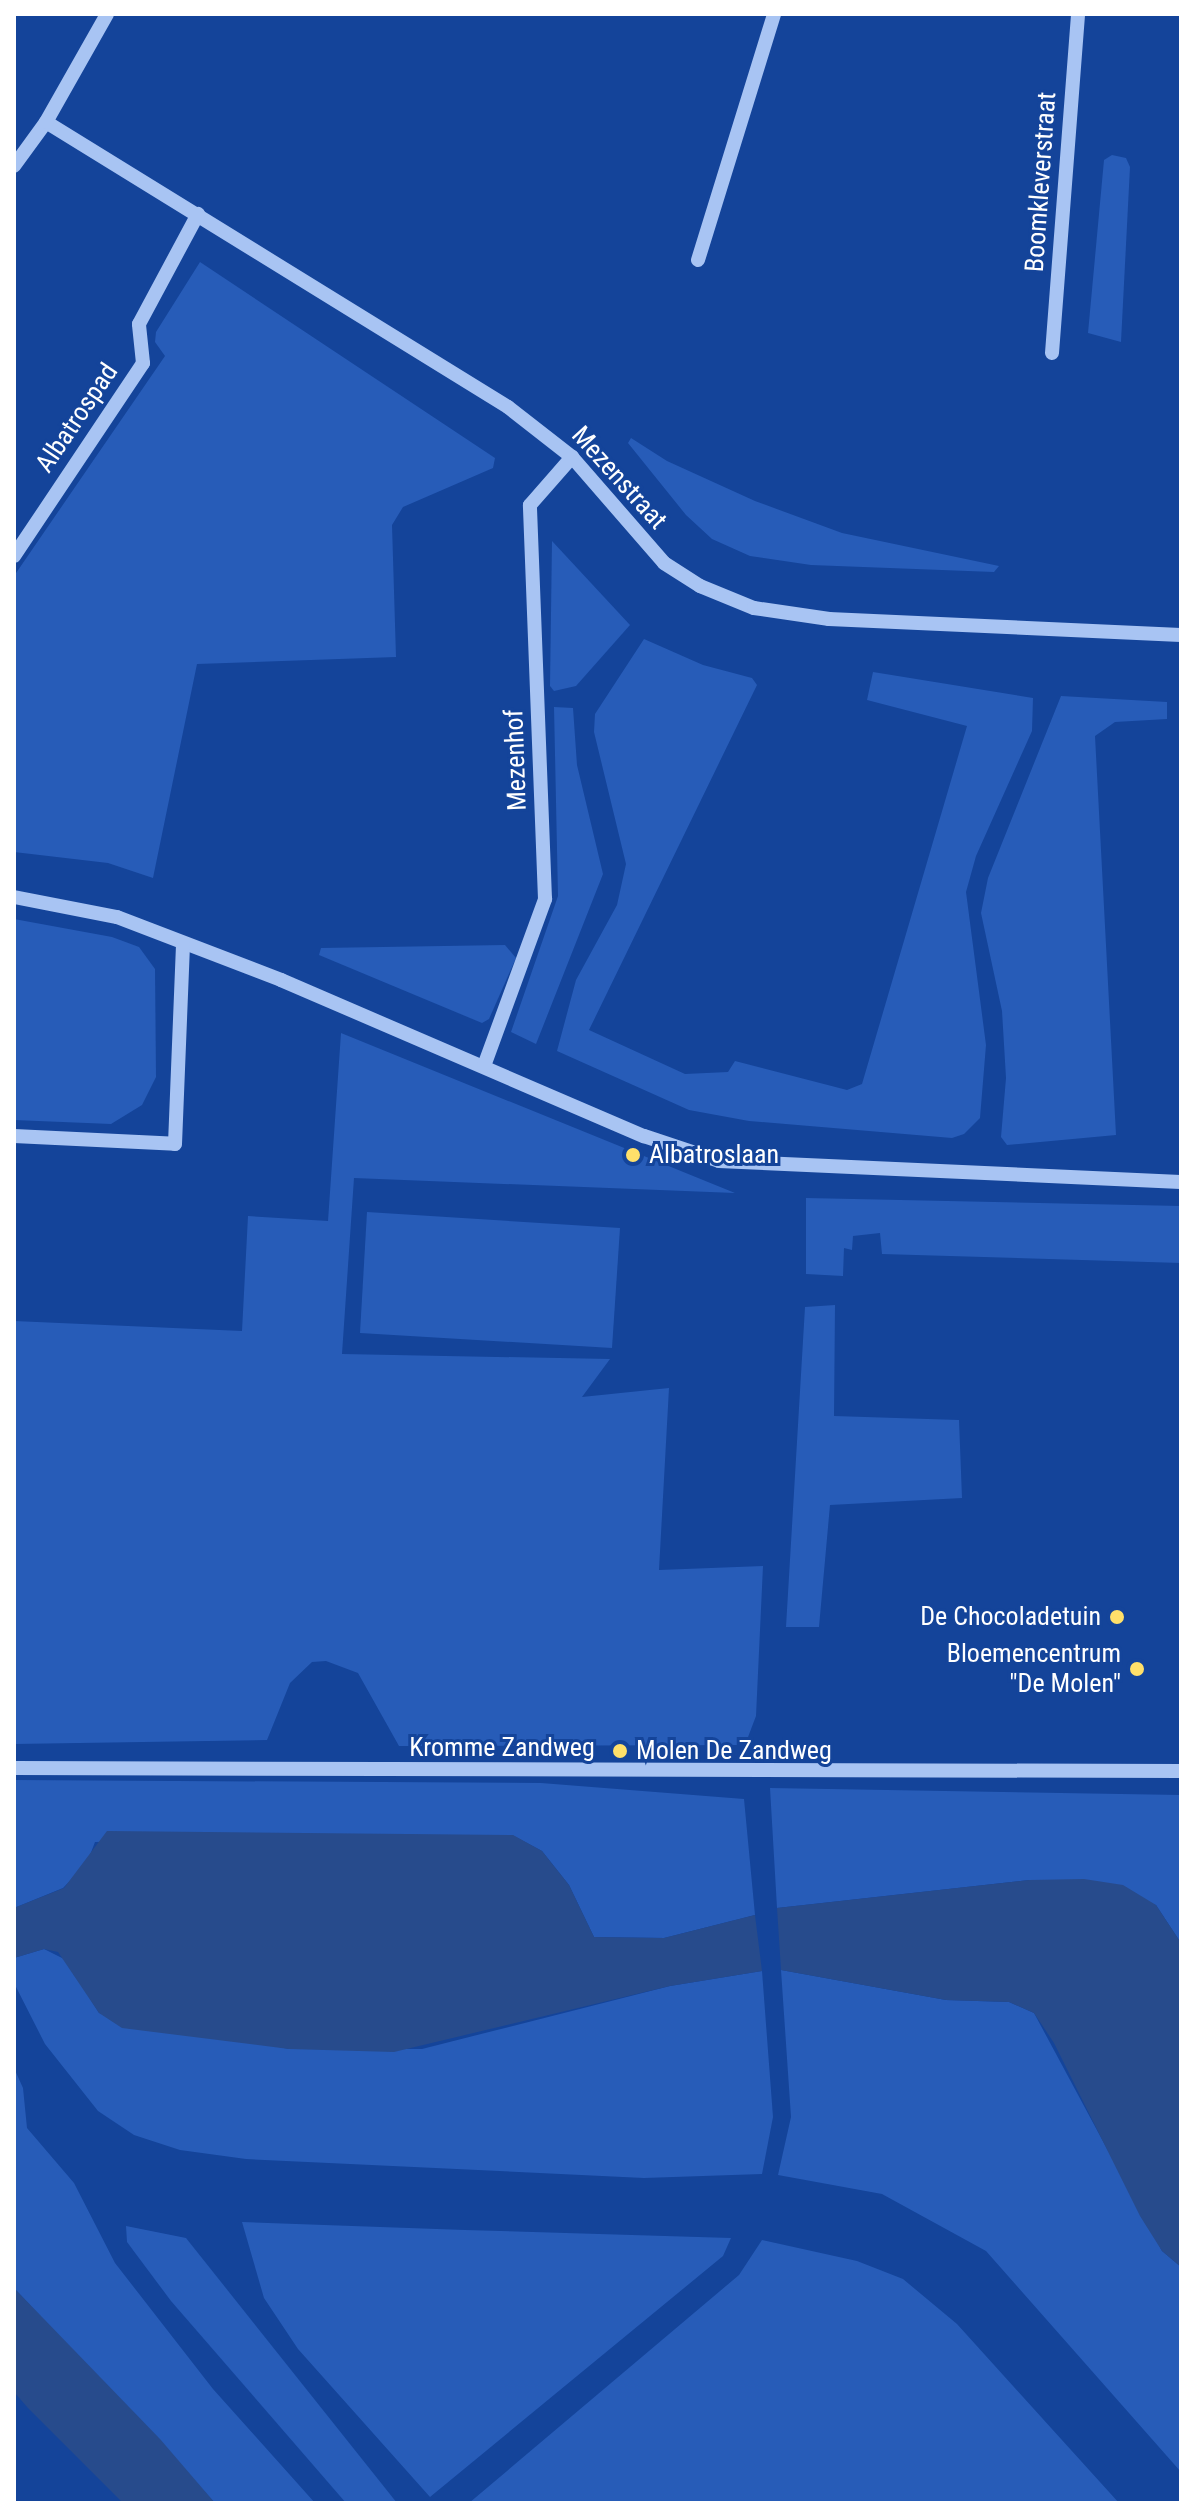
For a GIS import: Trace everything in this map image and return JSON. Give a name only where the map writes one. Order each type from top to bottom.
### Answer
[{"type":"street","points":[[14,166],[46,122],[107,14]]},
{"type":"street","points":[[698,260],[774,14]]},
{"type":"street","name":"Boomkleverstraat","points":[[1052,353],[1078,14]]},
{"type":"street","name":"Mezenstraat","points":[[46,122],[508,407],[572,457],[664,563],[700,586],[754,608],[829,619],[1181,635]]},
{"type":"street","name":"Albatrospad","points":[[14,556],[143,363],[139,324],[198,214]]},
{"type":"street","name":"Mezenhof","points":[[484,1066],[545,899],[530,505],[572,457]]},
{"type":"street","points":[[14,897],[117,917],[484,1066],[644,1136],[719,1161],[1181,1182]]},
{"type":"street","points":[[14,1136],[175,1144],[183,944]]},
{"type":"street","name":"Kromme Zandweg","points":[[14,1768],[1181,1771]]},
{"type":"shaded area","points":[[1112,155],[1126,158],[1130,167],[1121,342],[1088,333],[1104,160]]},
{"type":"shaded area","points":[[200,262],[495,458],[493,468],[403,507],[392,525],[396,657],[197,664],[153,878],[108,863],[14,852],[14,576],[165,356],[155,342],[156,332]]},
{"type":"shaded area","points":[[631,438],[667,461],[755,501],[842,533],[999,566],[994,572],[811,565],[750,556],[712,539],[686,515],[628,443]]},
{"type":"shaded area","points":[[552,541],[630,625],[576,686],[554,691],[550,686]]},
{"type":"shaded area","points":[[644,639],[703,665],[752,678],[757,685],[589,1030],[685,1074],[728,1072],[735,1061],[847,1090],[862,1084],[967,726],[867,700],[873,672],[1033,698],[1032,731],[976,856],[966,892],[986,1045],[980,1118],[964,1134],[952,1138],[749,1121],[689,1110],[557,1051],[576,980],[617,905],[626,864],[594,732],[595,714]]},
{"type":"shaded area","points":[[1061,696],[1167,702],[1167,719],[1115,722],[1095,736],[1116,1135],[1007,1145],[1001,1137],[1006,1078],[1002,1011],[981,913],[988,878]]},
{"type":"shaded area","points":[[554,707],[573,708],[577,765],[603,874],[536,1044],[511,1032],[558,896]]},
{"type":"shaded area","points":[[14,919],[112,937],[139,947],[155,969],[156,1077],[142,1105],[111,1124],[14,1120]]},
{"type":"shaded area","points":[[505,945],[516,958],[489,1019],[482,1023],[319,955],[321,948]]},
{"type":"shaded area","points":[[341,1033],[735,1193],[354,1178],[342,1354],[610,1359],[582,1397],[669,1388],[659,1570],[763,1566],[756,1716],[745,1745],[399,1746],[358,1673],[326,1661],[312,1662],[290,1683],[267,1740],[14,1744],[14,1321],[242,1331],[248,1216],[328,1221]]},
{"type":"shaded area","points":[[806,1198],[1181,1206],[1181,1263],[882,1254],[880,1233],[853,1236],[852,1250],[844,1248],[843,1276],[806,1274]]},
{"type":"shaded area","points":[[367,1212],[620,1228],[612,1348],[360,1333]]},
{"type":"shaded area","points":[[835,1305],[834,1416],[959,1420],[962,1498],[830,1505],[819,1627],[786,1627],[805,1307]]},
{"type":"shaded area","points":[[14,1780],[541,1783],[744,1799],[755,1915],[664,1938],[594,1937],[569,1885],[542,1851],[512,1835],[95,1842],[87,1863],[63,1888],[14,1908]]},
{"type":"shaded area","points":[[770,1788],[1181,1795],[1181,1943],[1156,1905],[1029,1880],[777,1908]]},
{"type":"shaded area","points":[[107,1831],[513,1835],[542,1851],[569,1885],[594,1937],[664,1938],[755,1915],[762,1971],[670,1986],[394,2052],[289,2049],[122,2028],[99,2013],[58,1952],[44,1949],[14,1958],[14,1908],[64,1888]]},
{"type":"shaded area","points":[[1084,1879],[1123,1885],[1156,1905],[1181,1943],[1181,2267],[1162,2251],[1140,2216],[1054,2043],[1034,2013],[1009,2002],[946,2000],[781,1970],[777,1908],[1029,1880]]},
{"type":"shaded area","points":[[44,1949],[66,1960],[99,2013],[289,2049],[422,2049],[670,1986],[762,1971],[773,2117],[762,2174],[644,2178],[246,2159],[180,2150],[134,2135],[98,2111],[45,2044],[14,1983],[14,1958]]},
{"type":"shaded area","points":[[781,1970],[946,2000],[1009,2002],[1034,2013],[1162,2251],[1181,2267],[1181,2472],[986,2251],[882,2194],[778,2175],[791,2117]]},
{"type":"shaded area","points":[[14,2068],[23,2088],[27,2128],[74,2183],[115,2263],[213,2389],[315,2503],[215,2503],[14,2288]]},
{"type":"shaded area","points":[[242,2222],[731,2238],[723,2256],[430,2497],[298,2349],[264,2298]]},
{"type":"shaded area","points":[[126,2226],[186,2238],[397,2503],[346,2503],[171,2301],[127,2242]]},
{"type":"shaded area","points":[[762,2240],[857,2261],[903,2279],[957,2324],[1119,2503],[469,2503],[739,2275]]},
{"type":"shaded area","points":[[14,2288],[160,2439],[215,2503],[123,2503],[28,2408],[14,2392]]},
{"type":"place","name":"Albatroslaan","points":[[633,1155]]},
{"type":"place","name":"De Chocoladetuin","points":[[1117,1617]]},
{"type":"place","name":"Bloemencentrum \"De Molen\"","points":[[1137,1669]]},
{"type":"place","name":"Molen De Zandweg","points":[[620,1751]]}]
